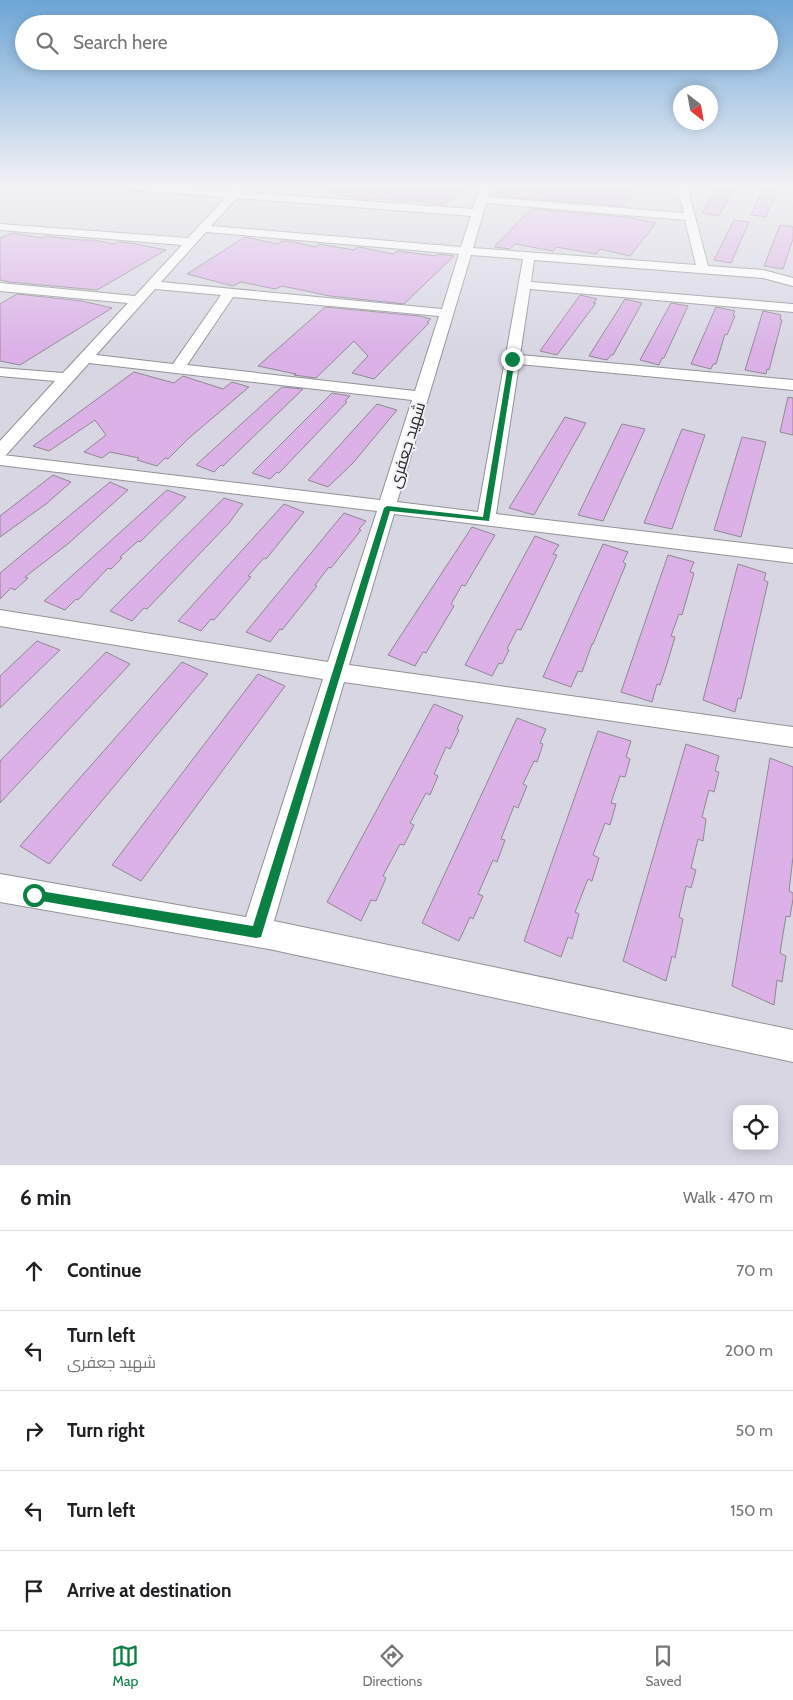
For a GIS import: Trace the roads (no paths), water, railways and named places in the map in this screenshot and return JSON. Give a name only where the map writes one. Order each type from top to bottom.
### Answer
[{"type":"street","points":[[170,240],[191,242]]},
{"type":"street","points":[[339,240],[763,274],[793,282]]},
{"type":"street","name":"شهید جعفری","points":[[256,932],[469,240]]},
{"type":"street","points":[[696,240],[703,269]]},
{"type":"street","points":[[0,451],[191,242]]},
{"type":"street","points":[[486,520],[529,256]]},
{"type":"street","points":[[152,284],[448,313]]},
{"type":"street","points":[[524,285],[793,308]]},
{"type":"street","points":[[0,287],[138,300]]},
{"type":"street","points":[[177,368],[230,292]]},
{"type":"street","points":[[85,358],[422,396]]},
{"type":"street","points":[[512,359],[793,385]]},
{"type":"street","points":[[0,372],[66,378]]},
{"type":"street","points":[[0,460],[793,556]]},
{"type":"street","points":[[0,618],[337,672],[793,737]]},
{"type":"street","points":[[0,888],[256,932],[793,1046]]}]
